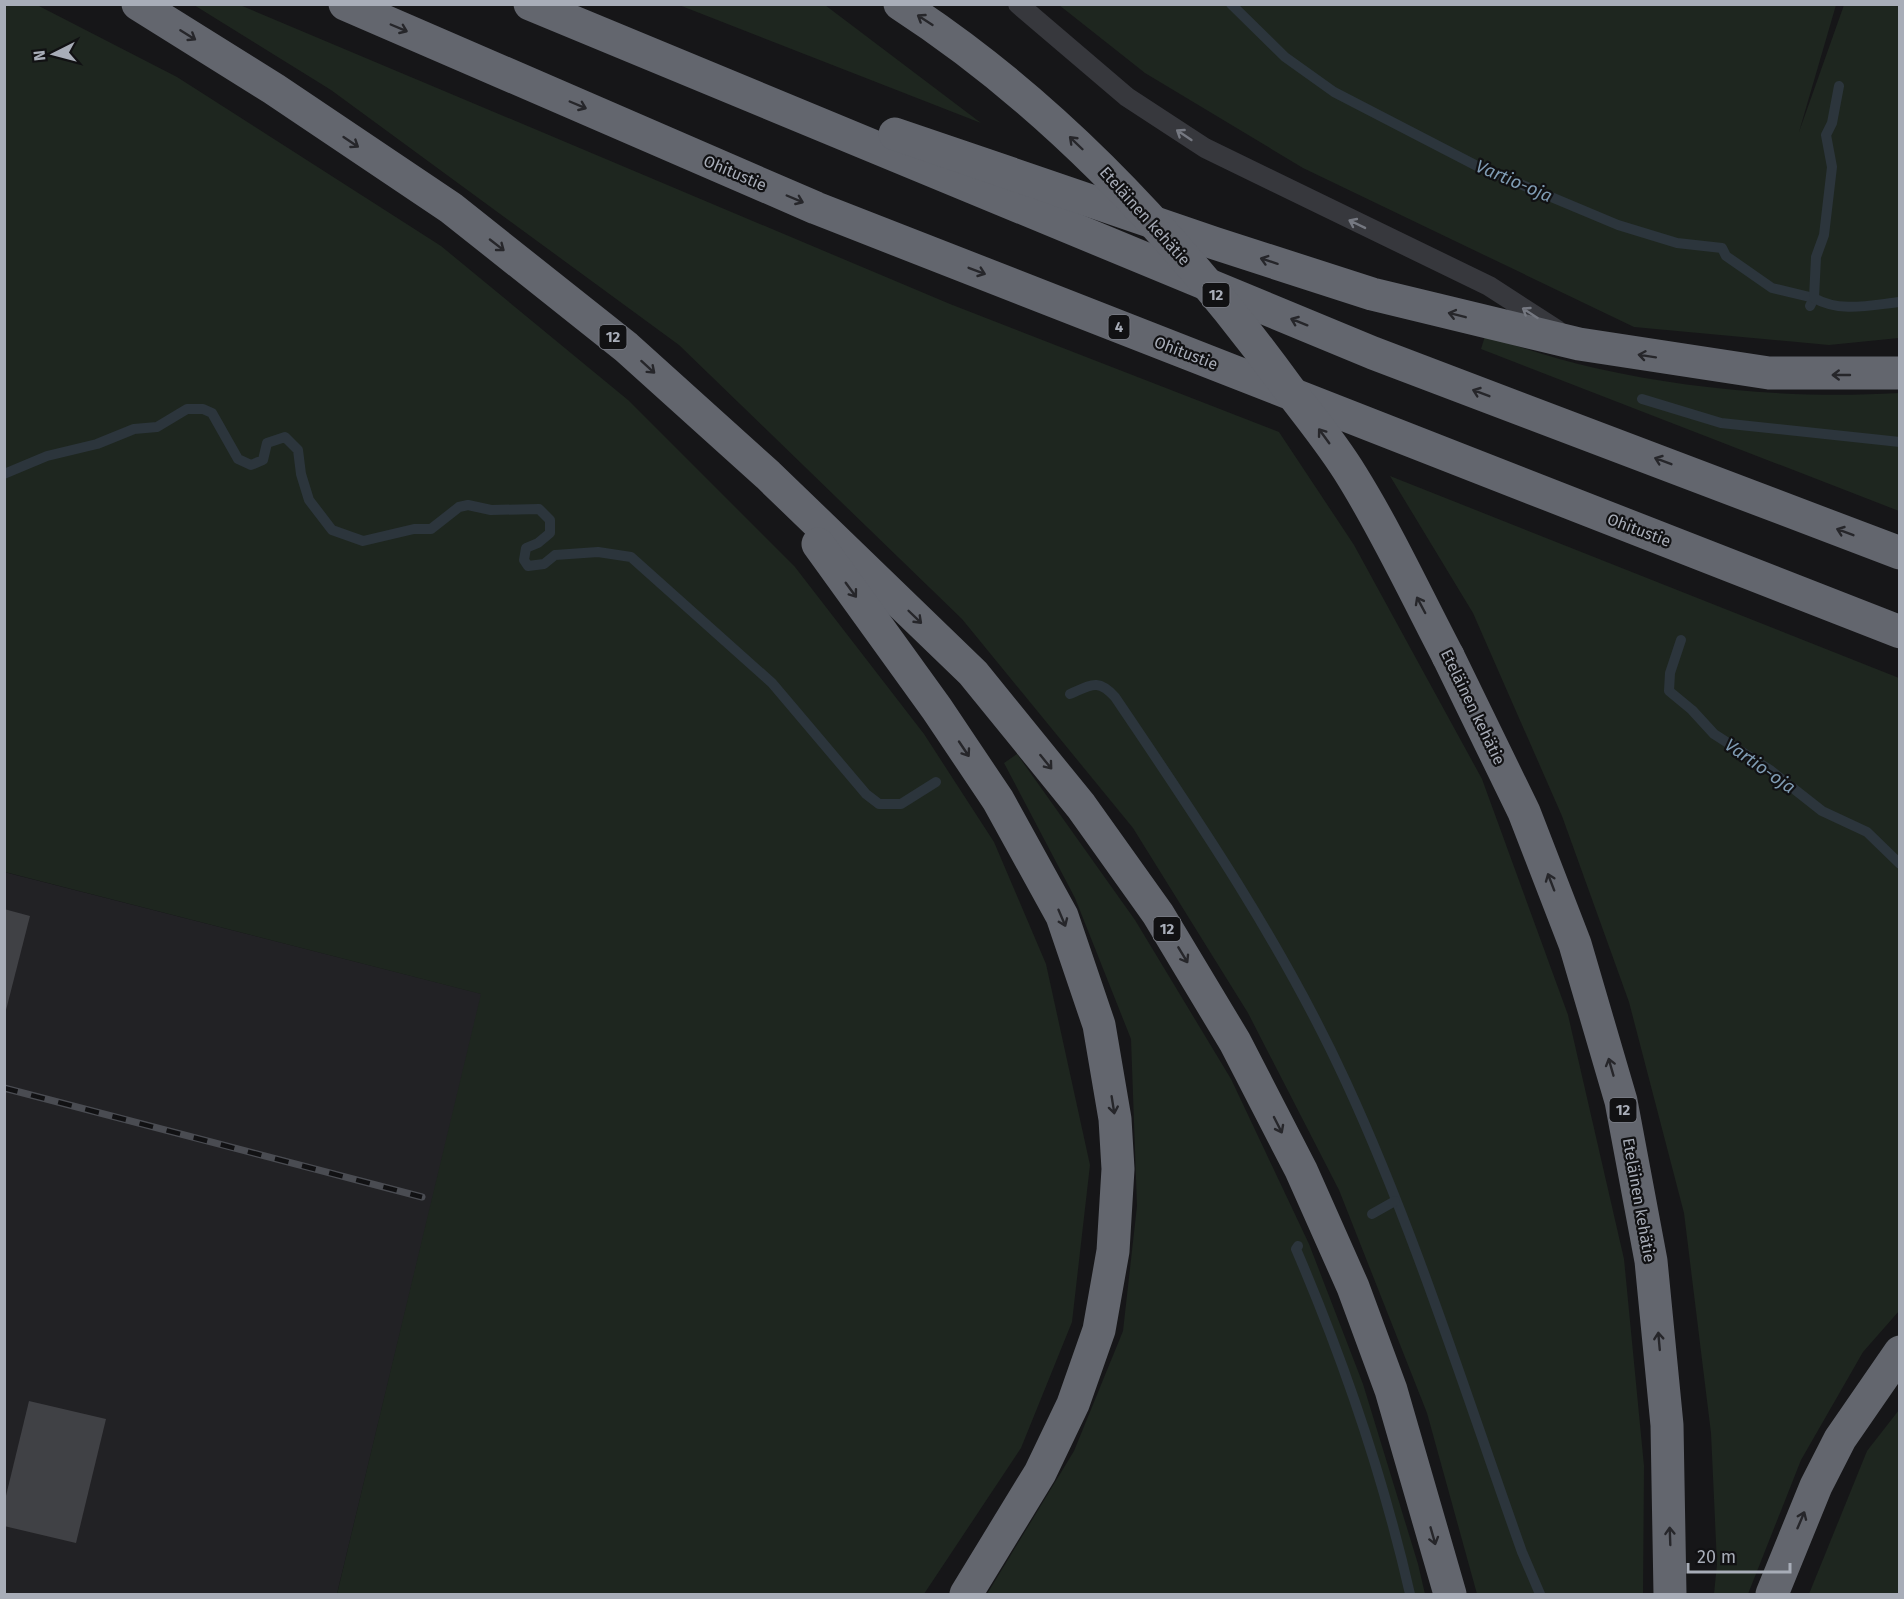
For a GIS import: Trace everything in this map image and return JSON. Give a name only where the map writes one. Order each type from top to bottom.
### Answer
[{"type":"highway","name":"12","points":[[138,4],[274,89],[451,208],[626,347],[768,475],[973,673],[1082,806],[1158,914],[1235,1042],[1301,1170],[1353,1287],[1391,1390],[1450,1594]]},
{"type":"highway","name":"Ohitustie","points":[[345,4],[816,208],[1899,632]]},
{"type":"highway","points":[[530,4],[573,24],[1373,352],[1899,553]]},
{"type":"highway","name":"Eteläinen kehätie","points":[[900,4],[935,27],[1009,83],[1070,138],[1137,203],[1251,337],[1352,476],[1448,656],[1533,834],[1575,944],[1621,1101],[1652,1273],[1667,1425],[1670,1594]]},
{"type":"highway","points":[[573,24],[1214,243],[1372,294],[1579,344],[1769,373],[1899,373]]},
{"type":"highway","points":[[768,475],[937,709],[998,800],[1062,916],[1099,1025],[1115,1119],[1118,1169],[1113,1251],[1098,1330],[1073,1404],[1040,1473],[966,1594]]},
{"type":"highway","points":[[1772,1594],[1816,1486],[1840,1439],[1899,1352]]},
{"type":"lane","points":[[1018,4],[1127,97],[1204,148],[1488,286],[1579,344]]},
{"type":"shaded area","points":[[4,5],[37,5],[177,77],[441,246],[628,400],[795,567],[924,734],[994,842],[1046,964],[1090,1165],[1072,1322],[1021,1448],[924,1594],[337,1594],[481,994],[5,872]]},
{"type":"shaded area","points":[[194,5],[240,5],[950,304],[1279,432],[1354,545],[1482,779],[1568,1015],[1624,1259],[1644,1466],[1643,1594],[1477,1594],[1427,1413],[1339,1190],[1248,1013],[1133,828],[962,619],[679,345],[331,90]]},
{"type":"shaded area","points":[[679,5],[825,5],[981,123]]},
{"type":"shaded area","points":[[1059,5],[1836,5],[1799,132],[1844,5],[1899,5],[1899,338],[1829,345],[1634,327],[1303,168],[1145,73]]},
{"type":"shaded area","points":[[1485,336],[1581,365],[1670,382],[1785,394],[1899,393],[1899,511],[1481,349]]},
{"type":"shaded area","points":[[1390,476],[1899,678],[1899,1311],[1863,1352],[1801,1460],[1748,1594],[1714,1594],[1717,1564],[1711,1433],[1684,1213],[1629,1002],[1562,816],[1473,613]]},
{"type":"shaded area","points":[[1017,754],[1135,920],[1231,1079],[1309,1244],[1363,1384],[1425,1594],[987,1594],[1074,1451],[1123,1331],[1137,1206],[1131,1039],[1075,898],[1004,763]]},
{"type":"shaded area","points":[[4,872],[482,994],[337,1594],[5,1594]]},
{"type":"shaded area","points":[[1899,1410],[1899,1594],[1809,1594],[1867,1451]]},
{"type":"building","points":[[4,909],[30,916],[5,1014],[4,1014]]},
{"type":"building","points":[[29,1401],[106,1419],[76,1543],[4,1526],[4,1504]]},
{"type":"waterway","name":"Vartio-oja","points":[[1231,4],[1285,57],[1334,92],[1477,166],[1618,225],[1677,243],[1722,248],[1726,256],[1772,288],[1814,298],[1810,306]]},
{"type":"waterway","points":[[1839,86],[1832,123],[1826,135],[1832,167],[1824,235],[1816,257],[1814,298],[1824,303],[1845,307],[1900,302]]},
{"type":"waterway","points":[[1642,399],[1721,423],[1900,442]]},
{"type":"waterway","points":[[4,474],[47,456],[97,444],[134,429],[157,427],[187,409],[203,409],[212,413],[238,459],[251,465],[263,460],[267,443],[285,437],[298,450],[301,474],[309,500],[332,530],[363,541],[414,529],[431,529],[459,507],[468,505],[491,510],[539,509],[550,520],[550,533],[538,543],[526,548],[524,560],[528,566],[544,564],[555,555],[598,552],[631,557],[772,683],[866,794],[879,804],[901,804],[936,782]]},
{"type":"waterway","name":"Vartio-oja","points":[[1681,640],[1670,673],[1669,691],[1692,710],[1714,734],[1770,770],[1822,811],[1867,832],[1900,864]]},
{"type":"waterway","points":[[1070,694],[1099,685],[1115,697],[1178,790],[1295,981],[1346,1082],[1395,1197],[1522,1552],[1540,1594]]},
{"type":"waterway","points":[[1372,1214],[1395,1201]]},
{"type":"waterway","points":[[1298,1246],[1296,1249],[1314,1291],[1361,1419],[1388,1506],[1410,1594]]},
{"type":"railway","points":[[4,1088],[422,1197]]}]
